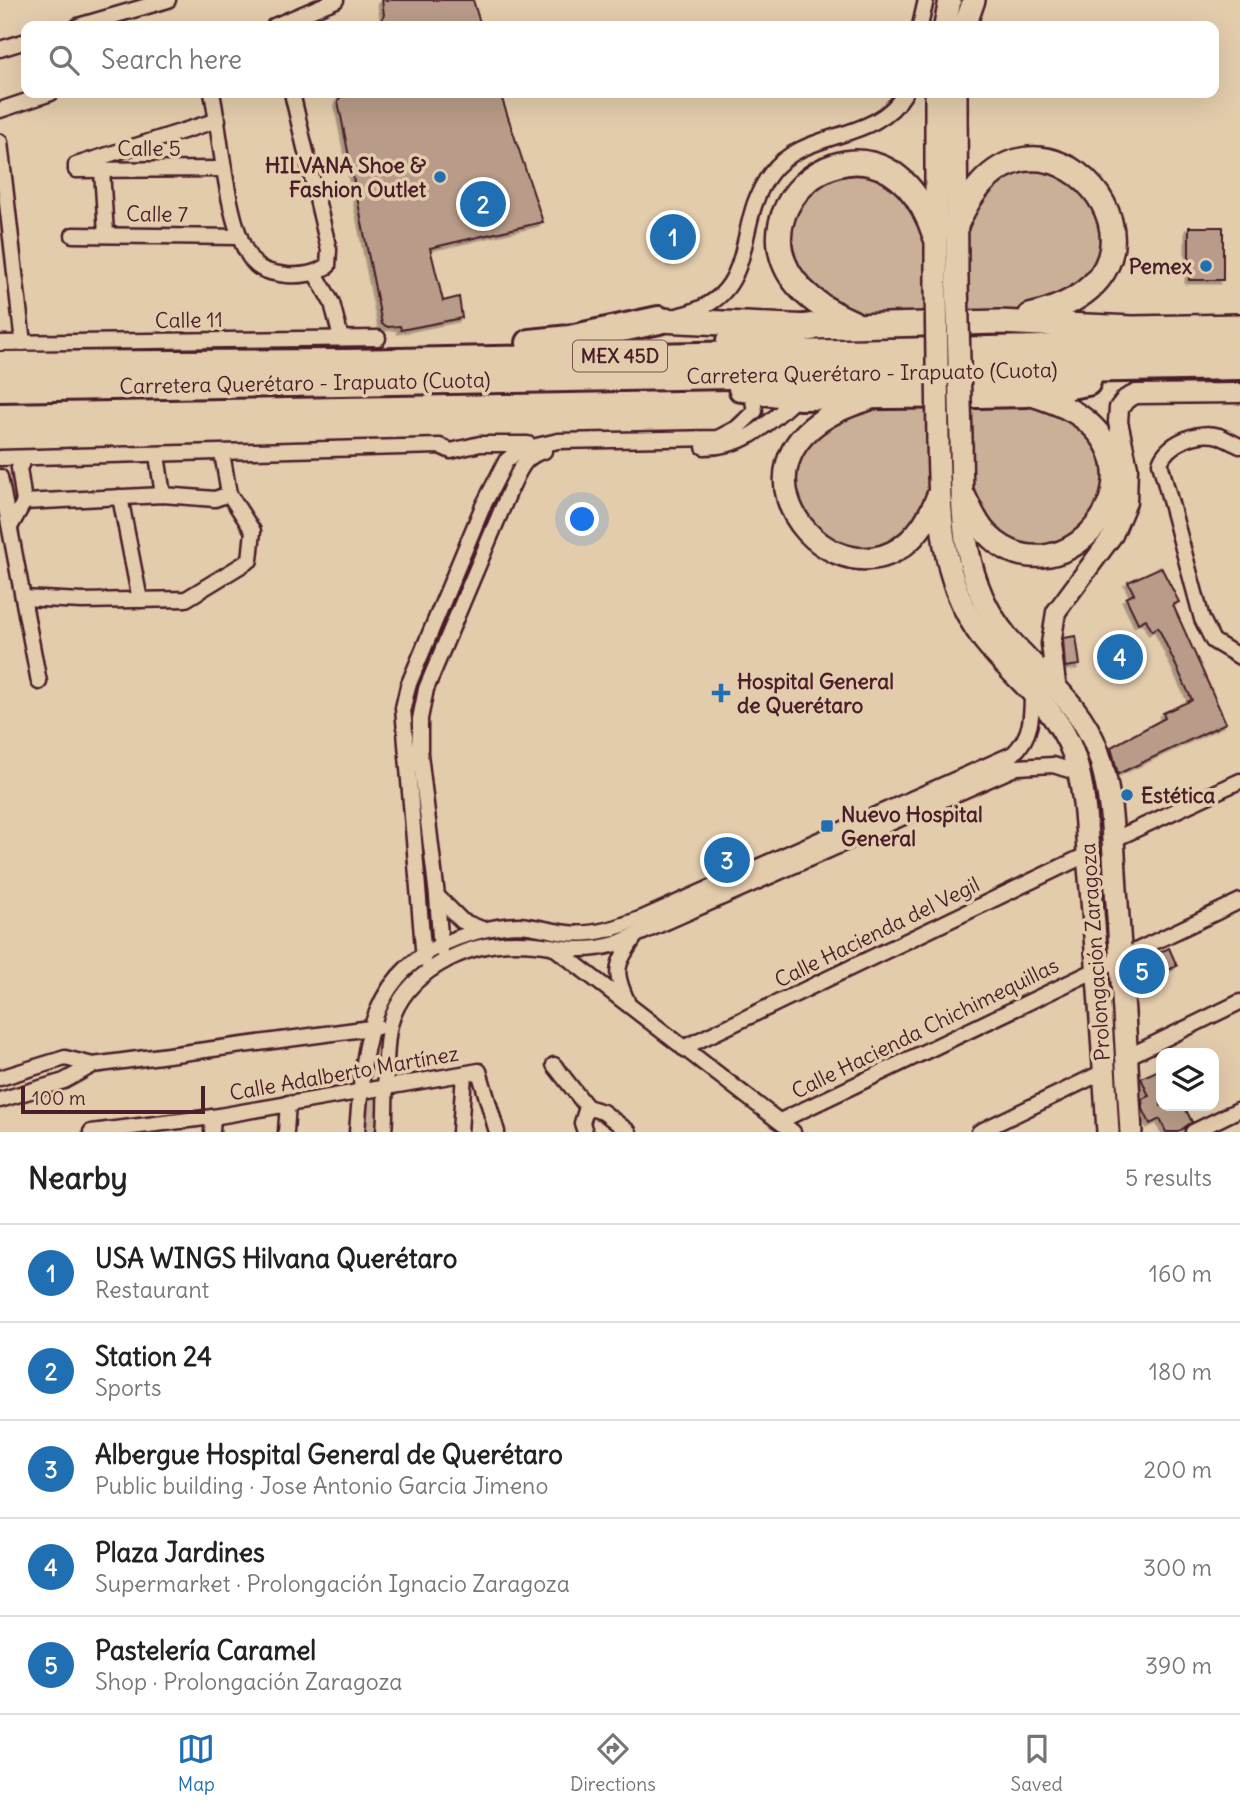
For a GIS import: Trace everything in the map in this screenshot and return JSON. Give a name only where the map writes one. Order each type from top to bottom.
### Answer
[{"type":"highway","points":[[344,351],[570,339],[659,320]]},
{"type":"highway","points":[[640,356],[811,327]]},
{"type":"highway","name":"Carretera Querétaro - Irapuato (Cuota)","points":[[0,365],[344,351],[640,356],[1240,345]]},
{"type":"highway","name":"Carretera Querétaro - Irapuato (Cuota)","points":[[0,388],[1240,366]]},
{"type":"highway","points":[[688,377],[751,390],[799,396],[1026,393],[1178,367]]},
{"type":"main road","points":[[945,21],[950,0]]},
{"type":"main road","points":[[967,21],[974,0]]},
{"type":"main road","points":[[936,98],[947,283]]},
{"type":"main road","points":[[945,232],[956,98]]},
{"type":"main road","points":[[945,232],[972,193],[988,176],[1008,165],[1032,161],[1056,163],[1079,173],[1095,188],[1107,209],[1111,230],[1110,250],[1100,275],[1089,289],[1061,307],[999,322]]},
{"type":"main road","points":[[855,324],[818,306],[798,287],[784,264],[779,230],[787,206],[800,186],[832,166],[856,163],[878,166],[897,175],[915,191],[945,232]]},
{"type":"main road","name":"Prolongación Zaragoza","points":[[947,283],[938,440],[945,551],[964,610],[992,650],[1032,691],[1063,731],[1079,773],[1099,967],[1108,1132]]},
{"type":"main road","name":"Prolongación Zaragoza","points":[[947,283],[968,557],[980,591],[1006,634],[1056,684],[1080,718],[1097,749],[1104,773],[1113,840],[1131,1132]]},
{"type":"main road","points":[[659,320],[811,327],[999,322],[1133,328],[1240,326]]},
{"type":"main road","points":[[962,491],[986,533],[1017,552],[1039,555],[1064,551],[1084,540],[1100,524],[1112,491],[1112,468],[1106,445],[1094,428],[1077,414],[1026,393]]},
{"type":"main road","points":[[885,394],[837,410],[815,424],[797,444],[785,481],[796,520],[813,540],[835,554],[873,557],[896,548],[915,535],[928,516],[939,489]]},
{"type":"street","points":[[95,21],[168,0]]},
{"type":"street","points":[[288,21],[336,0]]},
{"type":"street","points":[[921,21],[926,0]]},
{"type":"street","points":[[0,49],[21,43]]},
{"type":"street","points":[[0,110],[36,98]]},
{"type":"street","points":[[213,98],[224,169],[240,237],[256,265],[274,274],[315,273],[328,266],[329,250],[293,98]]},
{"type":"street","points":[[659,320],[700,310],[731,285],[740,265],[755,204],[771,172],[804,148],[878,122],[900,98]]},
{"type":"street","name":"Calle 5","points":[[218,120],[76,165],[76,169],[78,172],[224,169]]},
{"type":"street","points":[[0,142],[23,343]]},
{"type":"street","points":[[102,170],[106,234]]},
{"type":"street","name":"Calle 7","points":[[73,235],[240,237]]},
{"type":"street","points":[[315,273],[332,303],[344,351]]},
{"type":"street","name":"Calle 11","points":[[0,343],[344,351],[378,338]]},
{"type":"street","points":[[0,470],[22,463],[157,455],[440,446],[451,451],[480,444],[718,439],[737,428],[755,411],[751,390]]},
{"type":"street","points":[[1056,684],[1051,644],[1056,612],[1114,535],[1127,502],[1128,467],[1118,422],[1119,408],[1126,399],[1136,394],[1240,393]]},
{"type":"street","points":[[442,962],[420,754],[421,705],[494,523],[525,460],[531,454],[556,449],[727,447],[749,438],[799,396]]},
{"type":"street","points":[[1240,446],[1217,435],[1198,436],[1173,445],[1160,463],[1202,620],[1213,641],[1240,657]]},
{"type":"street","points":[[426,974],[402,708],[408,686],[483,506],[506,461],[519,450],[541,444],[556,449]]},
{"type":"street","points":[[23,598],[186,599],[250,560],[253,531],[229,494],[222,453]]},
{"type":"street","points":[[157,455],[163,495]]},
{"type":"street","points":[[0,458],[22,463]]},
{"type":"street","points":[[9,527],[24,502],[22,463]]},
{"type":"street","points":[[0,477],[39,682]]},
{"type":"street","points":[[24,502],[60,503],[163,495],[215,499],[229,494]]},
{"type":"street","points":[[120,497],[140,600]]},
{"type":"street","points":[[384,1132],[390,1026],[400,1002],[426,974],[442,962],[475,950],[516,943],[579,951],[634,937],[990,772],[1024,743],[1032,719],[1032,691]]},
{"type":"street","points":[[357,1132],[370,1027],[382,996],[399,973],[423,953],[440,944],[482,929],[519,925],[595,933],[621,927],[990,772],[1037,764],[1079,773]]},
{"type":"street","points":[[1113,840],[1240,782]]},
{"type":"street","name":"Calle Hacienda del Vegil","points":[[683,1048],[1088,854]]},
{"type":"street","points":[[436,896],[462,921],[482,929]]},
{"type":"street","name":"Calle Hacienda Chichimequillas","points":[[780,1121],[1240,901]]},
{"type":"street","points":[[627,1003],[616,978],[617,967],[634,937]]},
{"type":"street","points":[[556,949],[793,1132]]},
{"type":"street","points":[[1127,1057],[1240,1002]]},
{"type":"street","points":[[0,1101],[64,1081],[93,1065],[390,1026]]},
{"type":"street","points":[[0,1078],[65,1058],[93,1065]]},
{"type":"street","points":[[554,1065],[587,1108],[603,1112],[629,1132]]},
{"type":"street","name":"Calle Adalberto Martínez","points":[[91,1132],[132,1130],[479,1071],[497,1132]]},
{"type":"street","points":[[979,1132],[1104,1071]]},
{"type":"street","points":[[460,1132],[464,1074]]},
{"type":"street","points":[[286,1132],[288,1103]]},
{"type":"street","points":[[585,1132],[582,1123],[587,1108]]},
{"type":"street","points":[[1193,1132],[1240,1109]]},
{"type":"street","points":[[212,1132],[213,1117]]},
{"type":"shaded area","points":[[1015,169],[1076,175],[1104,219],[1096,275],[1030,312],[962,319],[967,203]]},
{"type":"shaded area","points":[[881,170],[927,222],[933,319],[859,321],[794,276],[786,219],[812,179]]},
{"type":"shaded area","points":[[1027,398],[1074,416],[1106,457],[1107,496],[1064,547],[1020,547],[974,514],[966,399]]},
{"type":"shaded area","points":[[930,399],[933,487],[911,531],[874,552],[835,546],[799,508],[793,473],[801,450],[849,411]]},
{"type":"shaded area","points":[[383,1090],[380,1132],[361,1132],[364,1094]]},
{"type":"building","points":[[382,0],[473,0],[479,21],[381,21],[384,15]]},
{"type":"building","name":"HILVANA Shoe & Fashion Outlet","points":[[340,98],[502,98],[543,222],[430,248],[443,301],[459,297],[462,318],[401,330],[400,326],[388,327],[382,324],[338,101]]},
{"type":"building","points":[[672,215],[689,256],[672,262],[670,257],[665,258],[659,239],[667,236],[661,219]]},
{"type":"building","name":"Pemex","points":[[1189,227],[1223,227],[1223,280],[1189,280]]},
{"type":"building","points":[[1161,567],[1179,602],[1173,605],[1226,723],[1118,774],[1111,747],[1165,718],[1163,713],[1192,700],[1158,627],[1152,631],[1146,619],[1138,623],[1126,598],[1134,594],[1128,582]]},
{"type":"building","points":[[1076,636],[1080,665],[1065,667],[1063,638]]},
{"type":"building","points":[[1169,948],[1177,966],[1138,984],[1139,962]]},
{"type":"building","points":[[1156,1071],[1156,1111],[1186,1111],[1192,1122],[1178,1132],[1166,1132],[1160,1119],[1150,1124],[1142,1099],[1149,1096],[1141,1078]]},
{"type":"place","name":"HILVANA Shoe & Fashion Outlet","points":[[440,177]]},
{"type":"place","name":"Station 24","points":[[483,204]]},
{"type":"place","name":"USA WINGS Hilvana Querétaro","points":[[673,237]]},
{"type":"place","name":"Pemex","points":[[1206,266]]},
{"type":"place","name":"Plaza Jardines","points":[[1120,657]]},
{"type":"place","name":"Hospital General de Querétaro","points":[[721,693]]},
{"type":"place","name":"Estética","points":[[1127,795]]},
{"type":"place","name":"Nuevo Hospital General","points":[[827,826]]},
{"type":"place","name":"Albergue Hospital General de Querétaro","points":[[727,860]]},
{"type":"place","name":"Pastelería Caramel","points":[[1142,971]]}]
